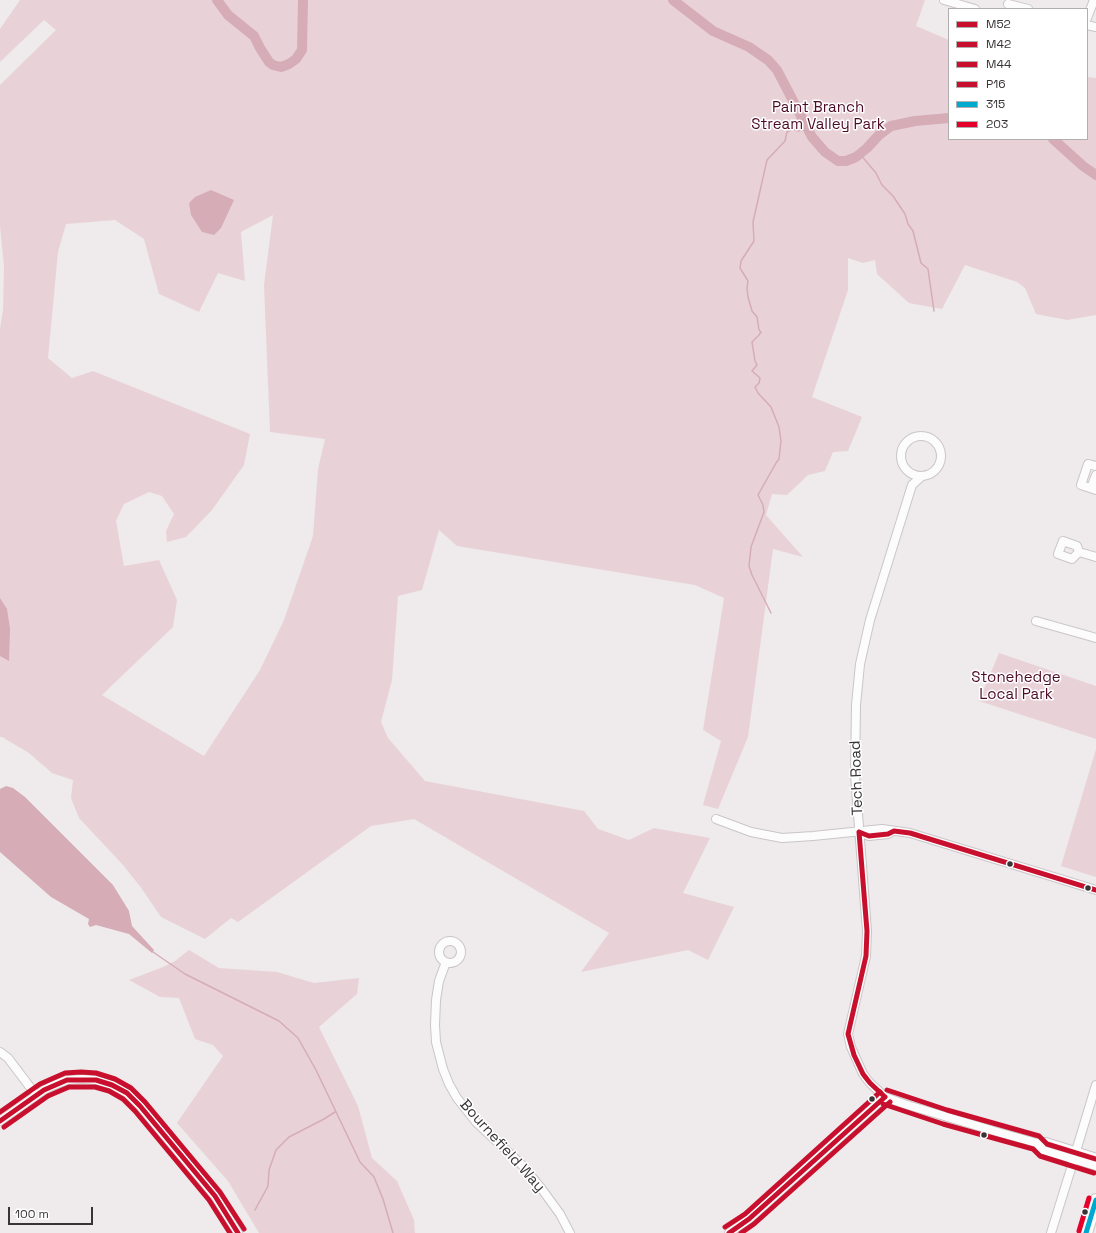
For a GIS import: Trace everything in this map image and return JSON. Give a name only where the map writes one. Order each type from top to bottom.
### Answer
[{"type":"highway","points":[[1086,1233],[1096,1200]]},
{"type":"street","points":[[944,0],[972,8]]},
{"type":"street","points":[[1088,15],[1094,0]]},
{"type":"street","points":[[1007,4],[1024,8]]},
{"type":"street","points":[[918,436],[928,437],[936,444],[940,451],[939,463],[934,470],[922,476],[912,485],[908,471],[902,462],[902,448],[912,438],[918,436]]},
{"type":"street","points":[[1096,466],[1088,464],[1081,485],[1094,489],[1096,475]]},
{"type":"street","points":[[908,471],[922,476]]},
{"type":"street","name":"Tech Road","points":[[912,485],[870,620],[860,664],[854,744],[867,931],[866,956],[848,1034],[854,1055],[863,1074],[885,1097],[952,1119],[1037,1143],[1046,1142],[1096,1158]]},
{"type":"street","points":[[1079,552],[1096,557]]},
{"type":"street","points":[[1036,621],[1096,638]]},
{"type":"street","points":[[716,819],[751,832],[782,838],[859,832],[869,836],[879,836],[894,831],[910,833],[1096,890]]},
{"type":"street","name":"Bournefield Way","points":[[446,962],[439,981],[436,1000],[435,1025],[436,1042],[443,1069],[449,1084],[457,1098],[476,1122],[522,1165],[542,1188],[560,1214],[570,1233]]},
{"type":"street","points":[[0,1052],[8,1058],[36,1095]]},
{"type":"street","points":[[0,1121],[36,1095],[62,1082],[81,1079],[103,1081],[127,1093],[140,1106],[215,1196],[238,1233]]},
{"type":"street","points":[[1076,1151],[1096,1085]]},
{"type":"street","points":[[729,1233],[749,1219],[885,1097]]},
{"type":"street","name":"Tech Road","points":[[1037,1143],[1042,1150],[1096,1166]]},
{"type":"street","points":[[1051,1233],[1074,1160]]},
{"type":"green space","name":"Paint Branch Stream Valley Park","points":[[20,0],[925,0],[916,26],[948,40],[948,140],[1088,140],[1088,77],[1096,78],[1096,315],[1067,320],[1036,314],[1025,288],[1017,282],[965,265],[942,309],[909,303],[877,274],[875,260],[863,263],[848,258],[848,290],[812,397],[862,417],[848,451],[833,452],[825,471],[808,475],[787,495],[772,494],[766,515],[803,557],[773,549],[748,737],[718,809],[703,805],[721,741],[703,730],[724,598],[695,585],[457,546],[439,530],[422,590],[398,596],[392,680],[381,722],[388,738],[425,781],[584,811],[598,829],[629,840],[654,828],[710,838],[683,893],[734,907],[708,960],[688,950],[581,972],[609,933],[414,819],[371,826],[238,922],[231,918],[205,939],[161,917],[123,865],[79,818],[71,798],[73,780],[52,773],[29,753],[0,737],[0,329],[3,310],[4,266],[0,226],[0,85],[56,30],[44,20],[0,62],[0,29]],"holes":[[[273,215],[264,285],[270,432],[325,439],[318,469],[313,536],[284,620],[260,670],[204,756],[102,695],[173,627],[177,600],[159,560],[124,566],[116,521],[124,504],[149,492],[162,496],[174,514],[166,531],[167,542],[186,537],[212,510],[244,465],[250,434],[93,371],[72,378],[48,358],[58,252],[66,224],[115,220],[144,239],[159,294],[199,312],[218,273],[245,281],[241,232]]]},
{"type":"green space","name":"Stonehedge Local Park","points":[[999,653],[1096,686],[1096,739],[979,701]]},
{"type":"green space","points":[[1096,749],[1096,877],[1061,866]]},
{"type":"green space","points":[[189,950],[219,968],[277,972],[314,983],[359,978],[357,994],[319,1027],[358,1106],[372,1158],[397,1181],[414,1220],[415,1233],[259,1233],[228,1181],[177,1123],[223,1056],[213,1045],[195,1039],[179,998],[160,997],[129,980],[175,961]]},
{"type":"shaded area","points":[[211,190],[234,200],[221,228],[214,235],[202,232],[191,215],[189,203],[195,197]]},
{"type":"shaded area","points":[[0,598],[7,609],[10,629],[9,661],[0,656]]},
{"type":"shaded area","points":[[6,786],[13,788],[25,797],[113,885],[129,911],[132,926],[154,950],[152,953],[129,934],[96,925],[90,927],[88,924],[89,919],[51,897],[0,852],[0,789]]},
{"type":"waterway","points":[[217,0],[228,15],[254,36],[269,62],[273,65],[281,67],[296,59],[302,50],[303,0]]},
{"type":"waterway","points":[[673,0],[713,31],[749,47],[768,60],[777,70],[812,137],[825,152],[838,161],[846,161],[856,157],[879,135],[891,126],[915,121],[948,118]]},
{"type":"waterway","points":[[771,613],[749,566],[751,547],[764,512],[763,505],[758,495],[779,459],[781,441],[779,427],[771,407],[758,393],[755,387],[759,383],[760,378],[752,371],[757,365],[752,342],[761,332],[759,330],[757,317],[752,311],[748,297],[748,281],[740,268],[741,261],[754,241],[753,222],[767,160],[785,141],[787,132],[793,129],[798,131],[807,129]]},
{"type":"waterway","points":[[1054,140],[1083,166],[1096,175]]},
{"type":"waterway","points":[[860,154],[876,173],[882,185],[893,196],[905,214],[908,224],[913,231],[921,263],[928,269],[934,311]]},
{"type":"waterway","points":[[153,952],[185,974],[279,1021],[298,1038],[316,1070],[360,1162],[374,1177],[383,1199],[393,1233]]},
{"type":"waterway","points":[[255,1210],[268,1186],[269,1170],[276,1150],[289,1137],[335,1112]]},
{"type":"transit line","name":"M52","points":[[859,832],[869,836],[888,834],[894,831],[910,833],[1096,890]]},
{"type":"transit line","name":"M52","points":[[859,832],[867,931],[866,956],[848,1034],[854,1055],[863,1074],[885,1097]]},
{"type":"transit line","name":"M44","points":[[0,1112],[40,1084],[65,1073],[96,1073],[115,1079],[131,1088],[145,1102],[220,1192],[244,1229]]},
{"type":"transit line","name":"P16","points":[[0,1121],[44,1090],[67,1080],[96,1080],[112,1085],[127,1093],[140,1106],[215,1196],[238,1233]]},
{"type":"transit line","name":"M42","points":[[4,1127],[48,1096],[69,1087],[95,1087],[109,1091],[123,1099],[135,1111],[209,1200],[230,1233]]},
{"type":"transit line","name":"M44","points":[[887,1090],[947,1110],[1039,1136],[1047,1144],[1096,1159]]},
{"type":"transit line","name":"M44","points":[[725,1227],[745,1214],[880,1092]]},
{"type":"transit line","name":"M52","points":[[729,1233],[749,1219],[885,1097]]},
{"type":"transit line","name":"M42","points":[[741,1233],[754,1224],[890,1102]]},
{"type":"transit line","name":"M42","points":[[883,1104],[943,1124],[1033,1149],[1040,1156],[1094,1173]]},
{"type":"transit line","name":"203","points":[[1079,1231],[1089,1198]]},
{"type":"transit line","name":"315","points":[[1086,1233],[1096,1200]]}]
